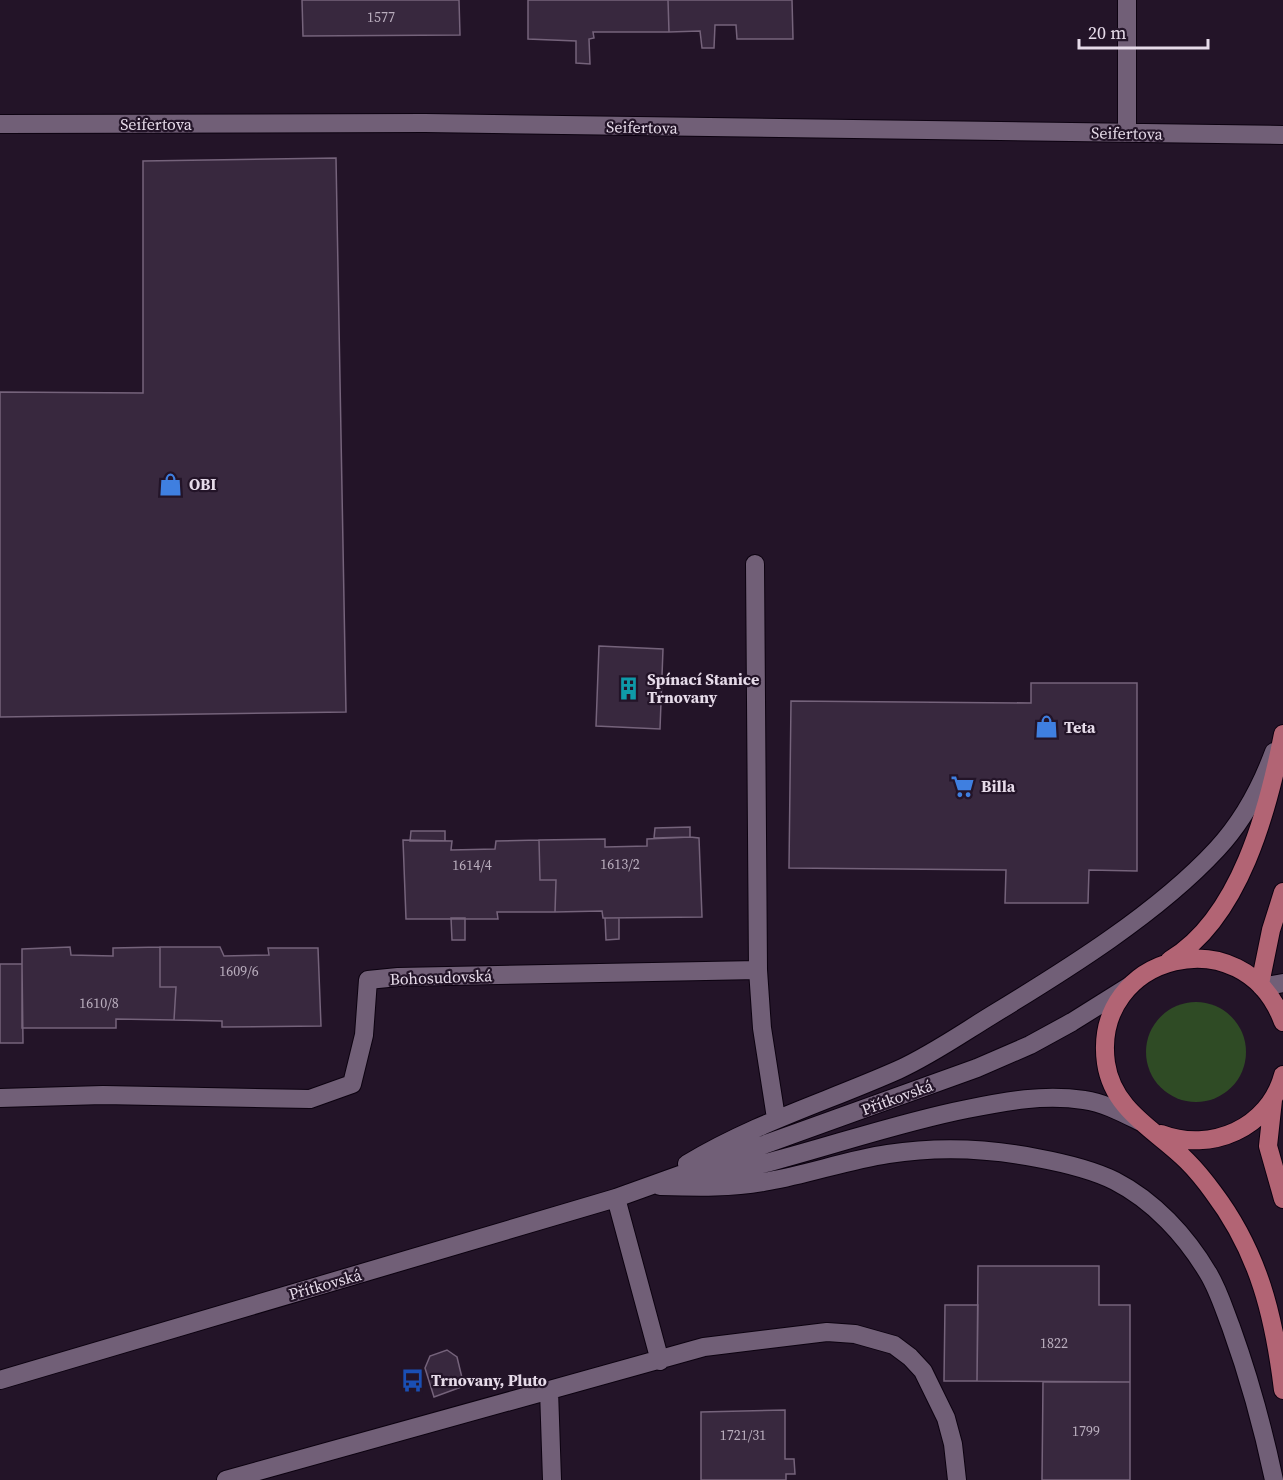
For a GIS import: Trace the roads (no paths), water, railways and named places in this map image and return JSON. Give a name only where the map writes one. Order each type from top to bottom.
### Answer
[{"type":"main road","points":[[1283,732],[1254,842],[1228,899],[1204,933],[1181,954],[1146,973],[1133,984],[1113,1011],[1107,1028],[1105,1046],[1110,1080],[1117,1096],[1145,1125],[1187,1160],[1229,1215],[1246,1243],[1266,1298],[1275,1333],[1283,1390]]},
{"type":"main road","points":[[1261,986],[1271,930],[1283,892]]},
{"type":"main road","points":[[1160,966],[1179,960],[1206,959],[1235,967],[1261,986],[1273,1000],[1283,1022]]},
{"type":"main road","points":[[1145,1125],[1182,1140],[1217,1139],[1233,1134],[1248,1125],[1280,1085]]},
{"type":"main road","points":[[1280,1085],[1268,1146],[1283,1199]]},
{"type":"street","points":[[1127,0],[1127,133]]},
{"type":"street","name":"Seifertova","points":[[0,124],[425,123],[1283,135]]},
{"type":"street","points":[[755,564],[758,970],[762,1028],[776,1118]]},
{"type":"street","points":[[649,1186],[735,1137],[776,1118],[890,1073],[927,1054],[1012,1003],[1125,927],[1169,893],[1216,850],[1230,833],[1261,784],[1283,732]]},
{"type":"street","name":"Bohosudovská","points":[[0,1098],[103,1095],[310,1099],[352,1084],[364,1035],[368,980],[398,977],[758,970]]},
{"type":"street","points":[[1261,986],[1283,983]]},
{"type":"street","name":"Přítkovská","points":[[0,1380],[616,1198],[977,1068],[1047,1036],[1133,984]]},
{"type":"street","name":"Přítkovská","points":[[649,1186],[753,1166],[880,1129],[1011,1100],[1050,1097],[1085,1100],[1102,1104],[1145,1125]]},
{"type":"street","points":[[649,1186],[747,1185],[886,1154],[948,1149],[997,1150],[1086,1170],[1115,1181],[1134,1192],[1179,1232],[1210,1275],[1243,1362],[1265,1435],[1274,1480]]},
{"type":"street","points":[[616,1198],[660,1360]]},
{"type":"street","points":[[226,1480],[704,1347],[827,1332],[855,1334],[894,1345],[923,1371],[946,1418],[953,1444],[957,1480]]},
{"type":"street","points":[[549,1390],[552,1480]]},
{"type":"place","name":"OBI","points":[[171,484]]},
{"type":"place","name":"Spínací Stanice Trnovany","points":[[629,688]]},
{"type":"place","name":"Teta","points":[[1046,727]]},
{"type":"place","name":"Billa","points":[[963,786]]},
{"type":"place","name":"Trnovany, Pluto","points":[[413,1380]]}]
